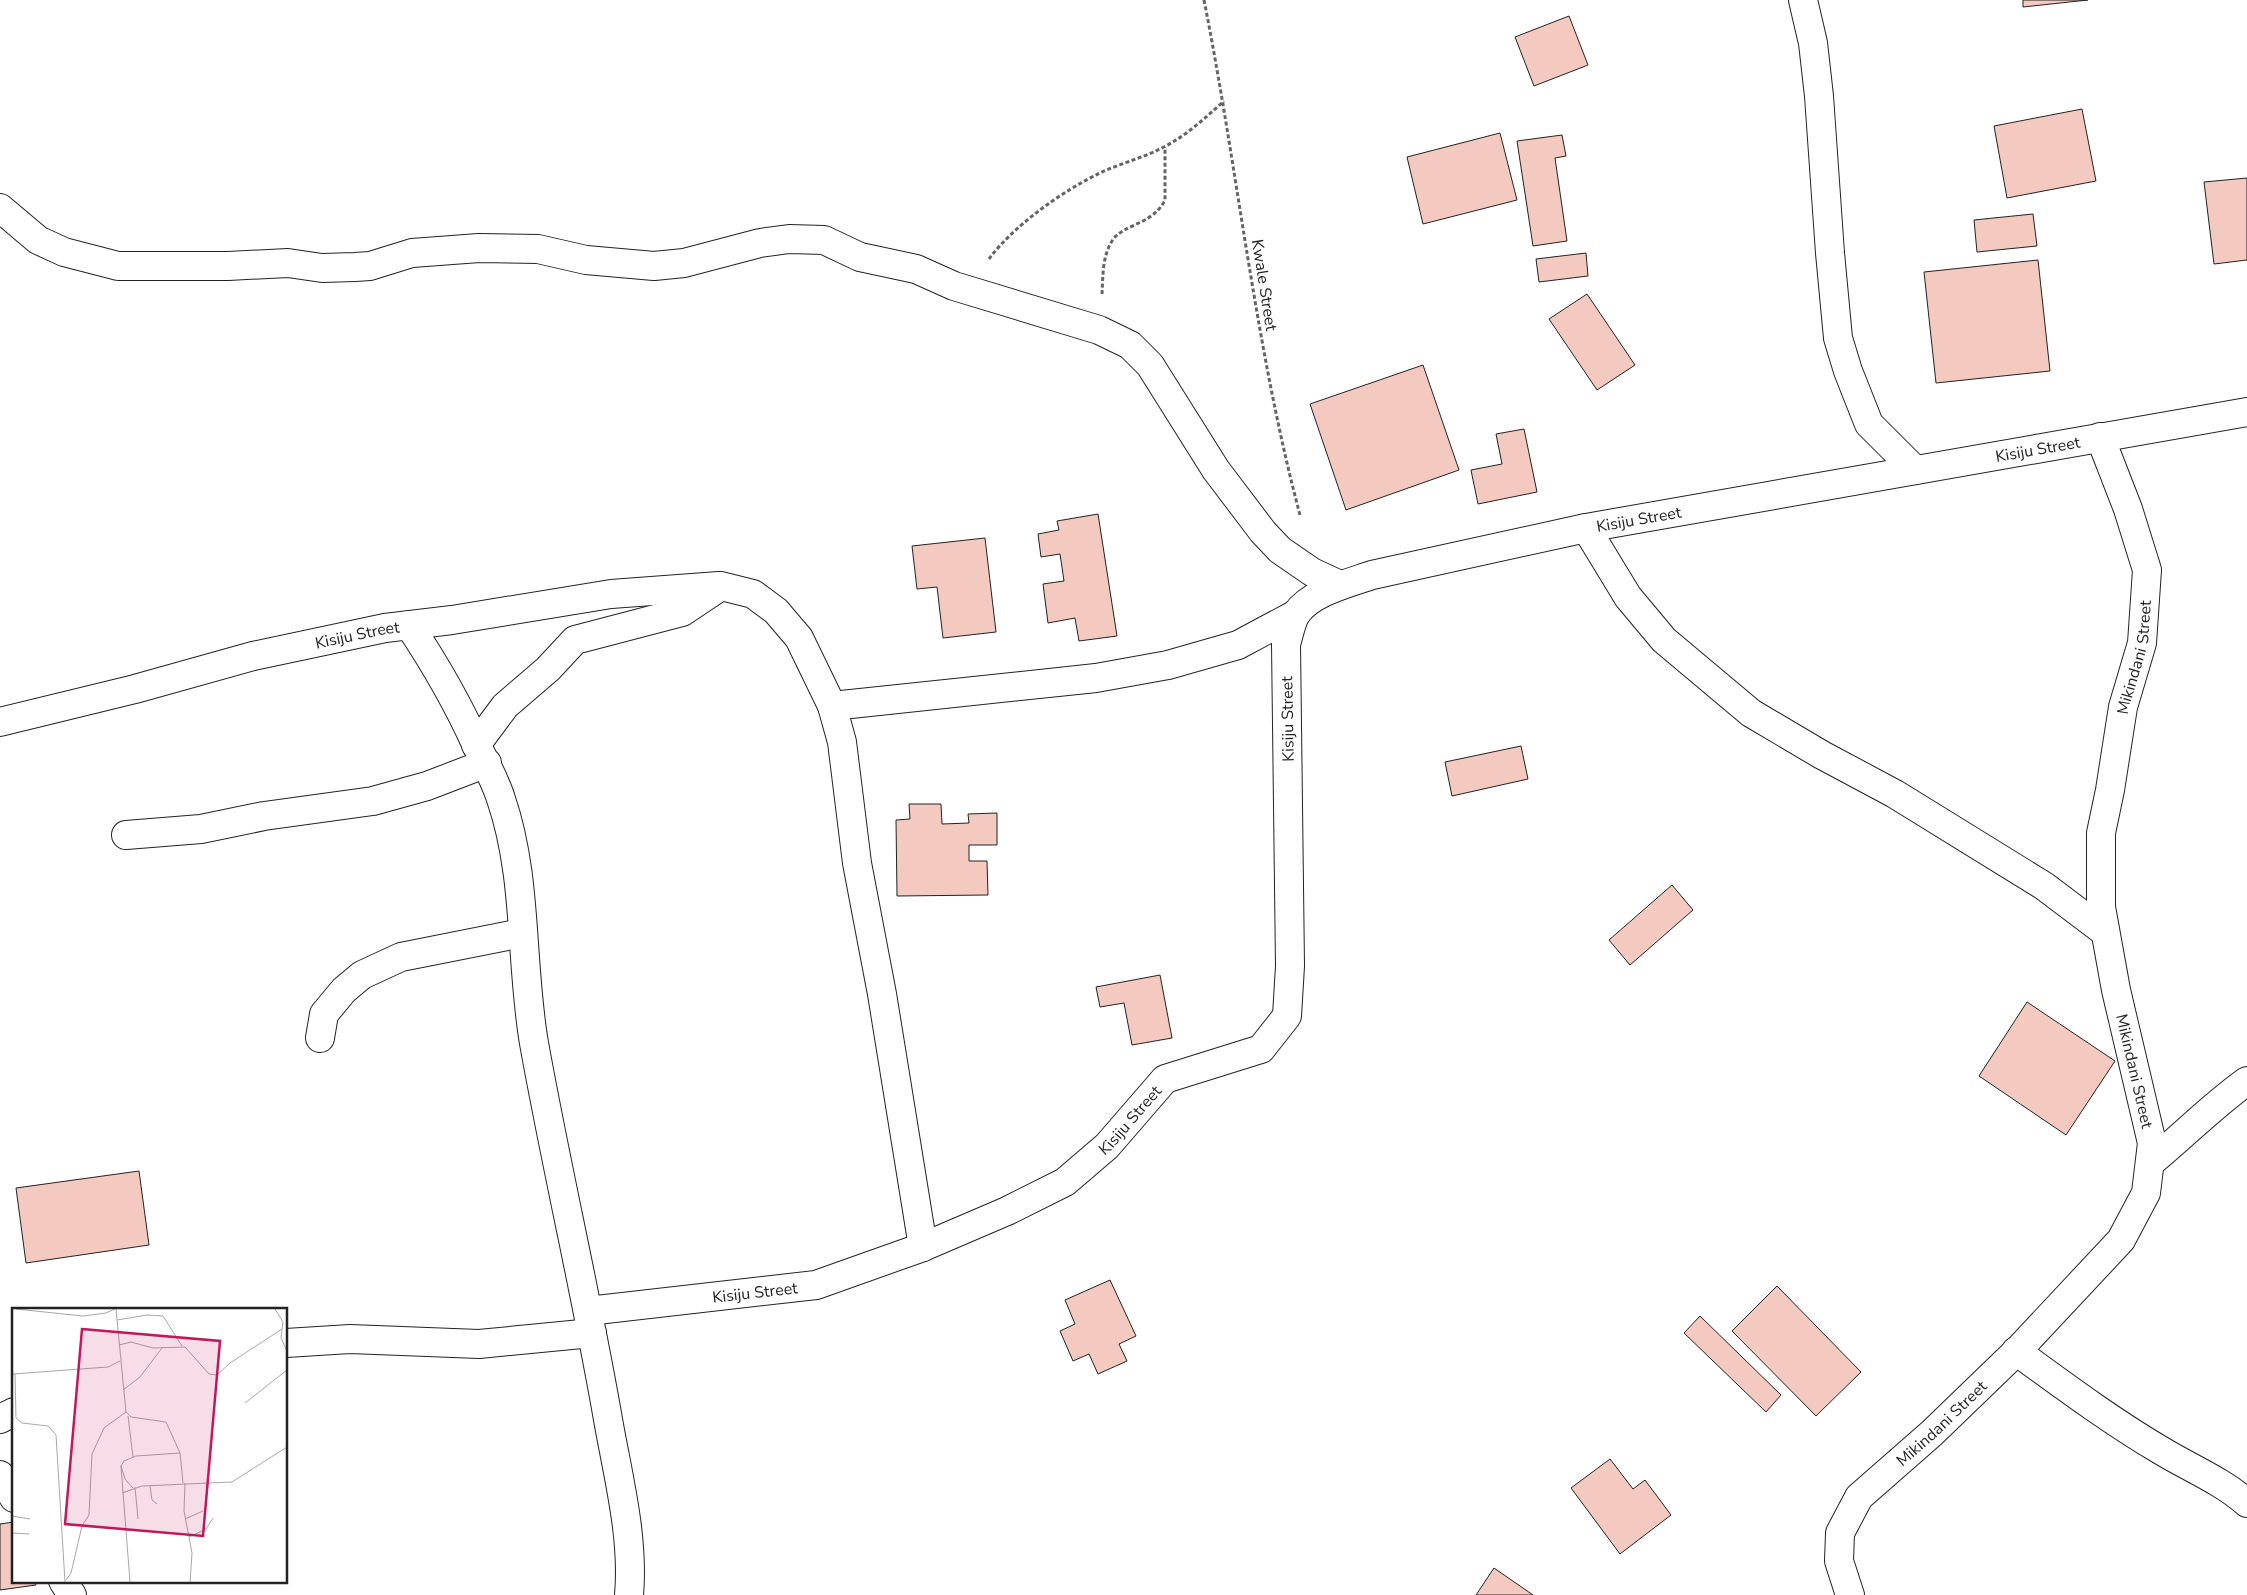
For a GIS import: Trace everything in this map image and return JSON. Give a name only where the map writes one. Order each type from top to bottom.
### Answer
[{"type":"street","points":[[1803,0],[1813,43],[1819,96],[1838,338],[1848,371],[1869,424],[1915,470]]},
{"type":"street","points":[[0,208],[38,240],[64,252],[118,266],[228,266],[288,263],[322,268],[370,266],[412,253],[479,248],[538,250],[586,260],[654,266],[684,263],[760,244],[789,239],[824,240],[860,257],[916,269],[954,286],[1099,330],[1130,345],[1150,366],[1216,470],[1248,514],[1280,550],[1312,572],[1340,585]]},
{"type":"street","name":"Kisiju Street","points":[[288,1343],[350,1339],[479,1344],[590,1322],[816,1285],[923,1247],[1065,1182],[1106,1146],[1165,1079],[1261,1049],[1287,1016],[1290,966],[1286,644],[1296,614],[1315,598],[1340,585],[1372,576],[1586,528],[2247,412]]},
{"type":"street","name":"Mikindani Street","points":[[1850,1595],[1840,1561],[1840,1533],[1859,1497],[1932,1433],[2016,1351],[2121,1240],[2146,1193],[2152,1143],[2132,1061],[2105,932],[2101,907],[2101,833],[2123,707],[2142,642],[2147,570],[2128,509],[2100,437]]},
{"type":"street","points":[[1586,528],[1628,597],[1664,640],[1751,713],[1822,755],[1895,794],[2044,886],[2105,932]]},
{"type":"street","points":[[126,835],[201,828],[264,816],[373,801],[427,786],[482,754],[505,706],[548,669],[575,640],[682,612],[721,586]]},
{"type":"street","name":"Kisiju Street","points":[[0,722],[135,689],[253,656],[385,628],[611,594],[721,586],[753,594],[776,611],[799,638],[832,706],[842,742],[857,863],[882,994],[923,1247]]},
{"type":"street","points":[[832,706],[1096,678],[1168,665],[1238,645],[1296,614]]},
{"type":"street","points":[[409,625],[440,672],[482,754],[501,798],[513,841],[520,891],[524,966],[534,1042],[590,1322],[624,1509],[630,1575],[628,1595]]},
{"type":"street","points":[[320,1038],[324,1014],[344,990],[362,975],[401,957],[522,933]]},
{"type":"street","points":[[2150,1163],[2183,1136],[2215,1104],[2247,1081]]},
{"type":"street","points":[[2016,1351],[2097,1411],[2162,1452],[2232,1490],[2247,1503]]},
{"type":"street","points":[[0,1420],[12,1413]]},
{"type":"street","points":[[0,1475],[12,1495]]},
{"type":"street","points":[[65,1582],[72,1595]]},
{"type":"path","name":"Kwale Street","points":[[1204,0],[1224,100],[1259,327],[1312,572]]},
{"type":"path","points":[[967,289],[993,253],[1070,190],[1100,173],[1165,147],[1190,132],[1224,100]]},
{"type":"path","points":[[1099,330],[1106,254],[1113,239],[1152,217],[1162,207],[1166,190],[1165,147]]},
{"type":"building","points":[[2023,0],[2088,0],[2023,7]]},
{"type":"building","points":[[1569,16],[1588,65],[1534,86],[1515,37]]},
{"type":"building","points":[[2082,109],[2096,181],[2007,198],[1994,126]]},
{"type":"building","points":[[1500,133],[1517,200],[1423,224],[1407,157]]},
{"type":"building","points":[[1562,135],[1566,156],[1555,158],[1567,241],[1533,246],[1517,141]]},
{"type":"building","points":[[2247,178],[2247,260],[2214,264],[2204,182]]},
{"type":"building","points":[[2033,214],[2037,246],[1977,252],[1974,220]]},
{"type":"building","points":[[1586,253],[1588,276],[1539,282],[1536,259]]},
{"type":"building","points":[[2038,260],[2050,371],[1936,383],[1924,272]]},
{"type":"building","points":[[1587,294],[1635,365],[1597,390],[1549,319]]},
{"type":"building","points":[[1423,365],[1459,470],[1346,510],[1310,404]]},
{"type":"building","points":[[1524,429],[1537,492],[1478,504],[1471,470],[1502,464],[1496,434]]},
{"type":"building","points":[[1098,514],[1117,636],[1079,641],[1075,618],[1048,623],[1043,584],[1064,581],[1060,554],[1041,557],[1038,534],[1059,530],[1057,521]]},
{"type":"building","points":[[985,538],[996,632],[943,638],[937,587],[917,589],[912,546]]},
{"type":"building","points":[[1521,746],[1528,779],[1452,796],[1445,762]]},
{"type":"building","points":[[909,804],[941,804],[942,824],[969,823],[968,814],[997,813],[997,845],[969,845],[969,861],[987,861],[988,895],[897,896],[896,820],[910,819]]},
{"type":"building","points":[[1672,885],[1693,910],[1630,965],[1609,940]]},
{"type":"building","points":[[1160,975],[1172,1038],[1132,1045],[1124,1003],[1100,1007],[1096,987]]},
{"type":"building","points":[[2027,1002],[2115,1061],[2066,1135],[1979,1076]]},
{"type":"building","points":[[139,1171],[149,1245],[26,1263],[16,1188]]},
{"type":"building","points":[[1110,1280],[1136,1336],[1119,1344],[1127,1361],[1098,1374],[1089,1354],[1073,1361],[1060,1331],[1075,1324],[1065,1300]]},
{"type":"building","points":[[1777,1286],[1861,1372],[1816,1416],[1732,1331]]},
{"type":"building","points":[[1700,1316],[1781,1395],[1766,1412],[1684,1333]]},
{"type":"building","points":[[1610,1459],[1633,1489],[1645,1480],[1671,1515],[1620,1554],[1571,1488]]},
{"type":"building","points":[[12,1522],[12,1582],[35,1582],[36,1585],[0,1590],[0,1524]]},
{"type":"building","points":[[1494,1568],[1533,1595],[1476,1595]]}]
